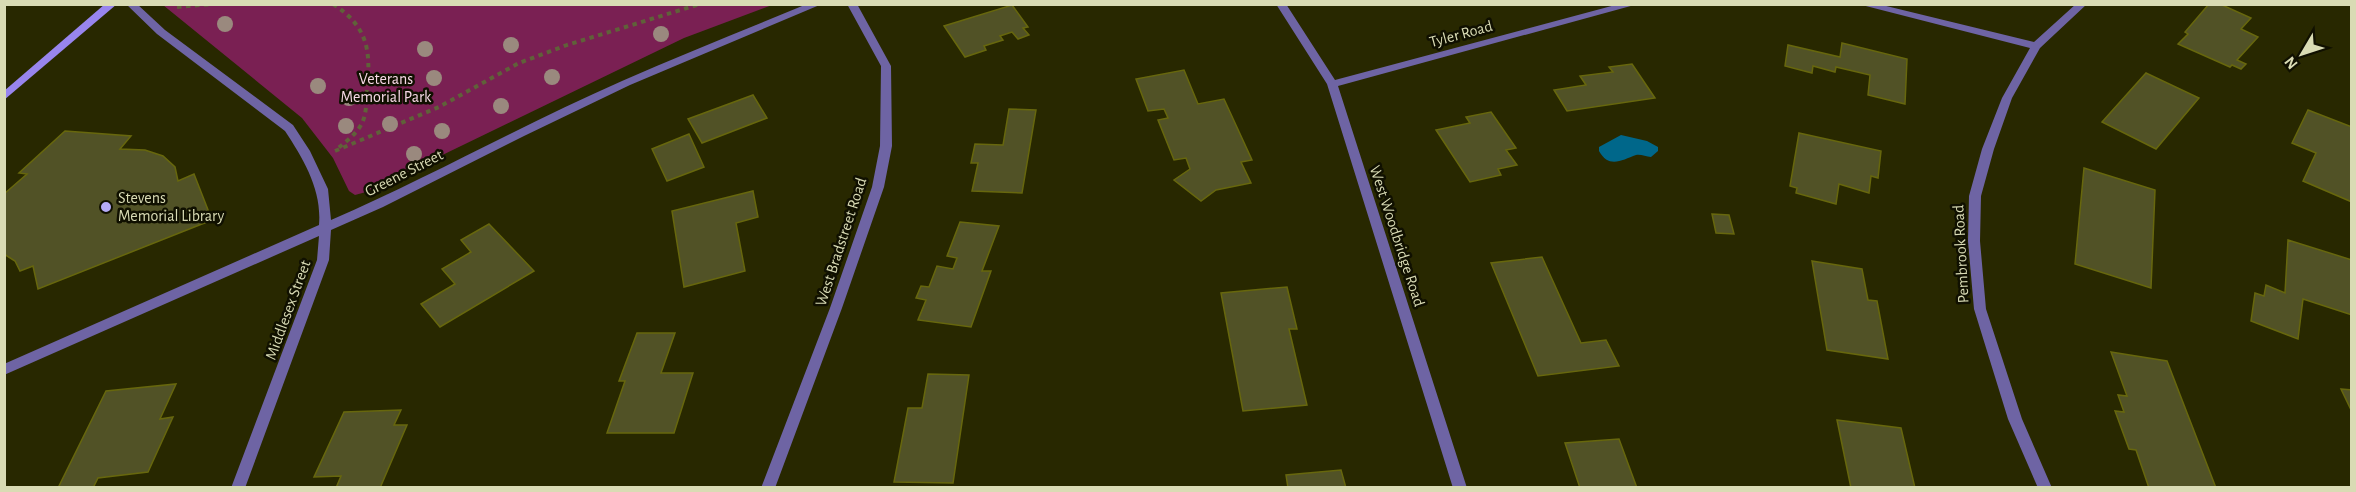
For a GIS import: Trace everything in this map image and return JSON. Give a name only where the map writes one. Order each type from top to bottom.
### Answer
[{"type":"main road","points":[[4,97],[112,4]]},
{"type":"street","name":"Middlesex Street","points":[[131,4],[161,32],[288,128],[296,136],[322,189],[326,214],[323,261],[238,488]]},
{"type":"street","name":"Greene Street","points":[[4,370],[326,228],[626,83],[817,4]]},
{"type":"street","name":"West Bradstreet Road","points":[[768,488],[842,292],[878,187],[886,146],[886,66],[852,4]]},
{"type":"street","name":"West Woodbridge Road","points":[[1281,4],[1332,84],[1460,488]]},
{"type":"street","name":"Tyler Road","points":[[1332,84],[1633,4]]},
{"type":"street","points":[[1863,4],[2037,46]]},
{"type":"street","name":"Pembrook Road","points":[[2045,488],[2015,419],[1980,309],[1974,241],[1975,196],[1988,149],[2007,98],[2037,46],[2082,4]]},
{"type":"path","points":[[183,4],[177,7],[213,4]]},
{"type":"path","points":[[313,170],[362,123],[369,69],[368,41],[358,25],[343,10],[333,4]]},
{"type":"path","points":[[335,151],[439,107],[519,63],[567,45],[700,4]]},
{"type":"green space","name":"Veterans Memorial Park","points":[[163,5],[772,5],[684,38],[366,192],[355,195],[349,191],[333,158],[302,118]]},
{"type":"water","points":[[1621,135],[1647,141],[1658,147],[1658,151],[1651,157],[1638,155],[1616,162],[1607,160],[1599,151],[1599,147]]},
{"type":"building","points":[[2209,4],[2220,4],[2251,18],[2241,29],[2258,37],[2237,60],[2246,64],[2241,69],[2232,65],[2230,67],[2178,44],[2188,34],[2185,32]]},
{"type":"building","points":[[1012,5],[1028,27],[1023,28],[1029,35],[1018,39],[1012,32],[1000,36],[1003,40],[984,46],[986,50],[965,57],[944,26]]},
{"type":"building","points":[[1842,43],[1907,59],[1905,104],[1868,95],[1870,75],[1836,67],[1835,72],[1813,66],[1812,73],[1785,66],[1788,45],[1840,57]]},
{"type":"building","points":[[1632,64],[1655,98],[1567,111],[1554,90],[1586,85],[1580,76],[1613,72],[1609,67]]},
{"type":"building","points":[[1184,70],[1198,104],[1224,99],[1252,160],[1241,162],[1251,183],[1216,190],[1201,201],[1174,180],[1190,169],[1186,158],[1174,160],[1158,120],[1168,118],[1164,109],[1148,111],[1136,79]]},
{"type":"building","points":[[2146,73],[2199,98],[2156,149],[2102,122]]},
{"type":"building","points":[[753,95],[767,118],[702,143],[688,119]]},
{"type":"building","points":[[1009,109],[1036,110],[1022,193],[972,191],[978,163],[971,163],[975,144],[1003,145]]},
{"type":"building","points":[[2308,110],[2352,127],[2352,202],[2303,181],[2316,153],[2292,143]]},
{"type":"building","points":[[1491,112],[1516,148],[1506,150],[1517,165],[1498,169],[1501,175],[1470,182],[1436,130],[1470,123],[1466,117]]},
{"type":"building","name":"Stevens Memorial Library","points":[[65,131],[131,136],[120,149],[145,150],[163,156],[175,167],[178,181],[194,174],[212,220],[38,289],[33,266],[20,271],[15,261],[4,254],[4,194],[27,174],[19,173]]},
{"type":"building","points":[[1799,133],[1881,151],[1878,178],[1871,176],[1869,193],[1839,184],[1836,204],[1796,193],[1797,188],[1790,186]]},
{"type":"building","points":[[689,134],[704,167],[667,181],[652,149]]},
{"type":"building","points":[[2084,168],[2155,190],[2151,288],[2075,264]]},
{"type":"building","points":[[753,191],[758,217],[736,223],[745,271],[684,287],[672,211]]},
{"type":"building","points":[[1712,214],[1729,215],[1734,234],[1716,233]]},
{"type":"building","points":[[960,222],[999,226],[982,271],[991,271],[971,327],[918,320],[926,300],[916,298],[921,286],[929,287],[937,266],[953,269],[957,258],[947,256]]},
{"type":"building","points":[[489,224],[534,271],[440,327],[421,304],[455,284],[442,269],[471,252],[461,240]]},
{"type":"building","points":[[2288,240],[2352,260],[2352,315],[2303,299],[2298,339],[2251,321],[2255,293],[2264,296],[2266,285],[2285,293]]},
{"type":"building","points":[[1542,257],[1581,343],[1606,340],[1619,366],[1538,376],[1491,263]]},
{"type":"building","points":[[1812,261],[1862,269],[1868,300],[1877,301],[1888,359],[1827,350]]},
{"type":"building","points":[[1287,287],[1297,329],[1289,329],[1307,405],[1243,411],[1221,293]]},
{"type":"building","points":[[637,333],[675,333],[661,373],[693,373],[674,433],[607,433],[625,381],[619,381]]},
{"type":"building","points":[[2111,352],[2167,361],[2216,488],[2149,488],[2136,450],[2129,449],[2115,411],[2124,412],[2118,395],[2127,396]]},
{"type":"building","points":[[928,374],[969,375],[953,483],[894,482],[908,408],[922,408]]},
{"type":"building","points":[[176,384],[160,419],[173,417],[148,472],[98,478],[93,488],[58,488],[106,391]]},
{"type":"building","points":[[2341,389],[2352,390],[2352,412]]},
{"type":"building","points":[[401,410],[394,425],[407,425],[380,488],[336,488],[341,476],[314,477],[344,412]]},
{"type":"building","points":[[1837,420],[1901,428],[1915,488],[1851,488]]},
{"type":"building","points":[[1619,439],[1637,488],[1580,488],[1565,443]]},
{"type":"building","points":[[1341,470],[1346,488],[1288,488],[1286,475]]},
{"type":"place","name":"Stevens Memorial Library","points":[[106,207]]}]
